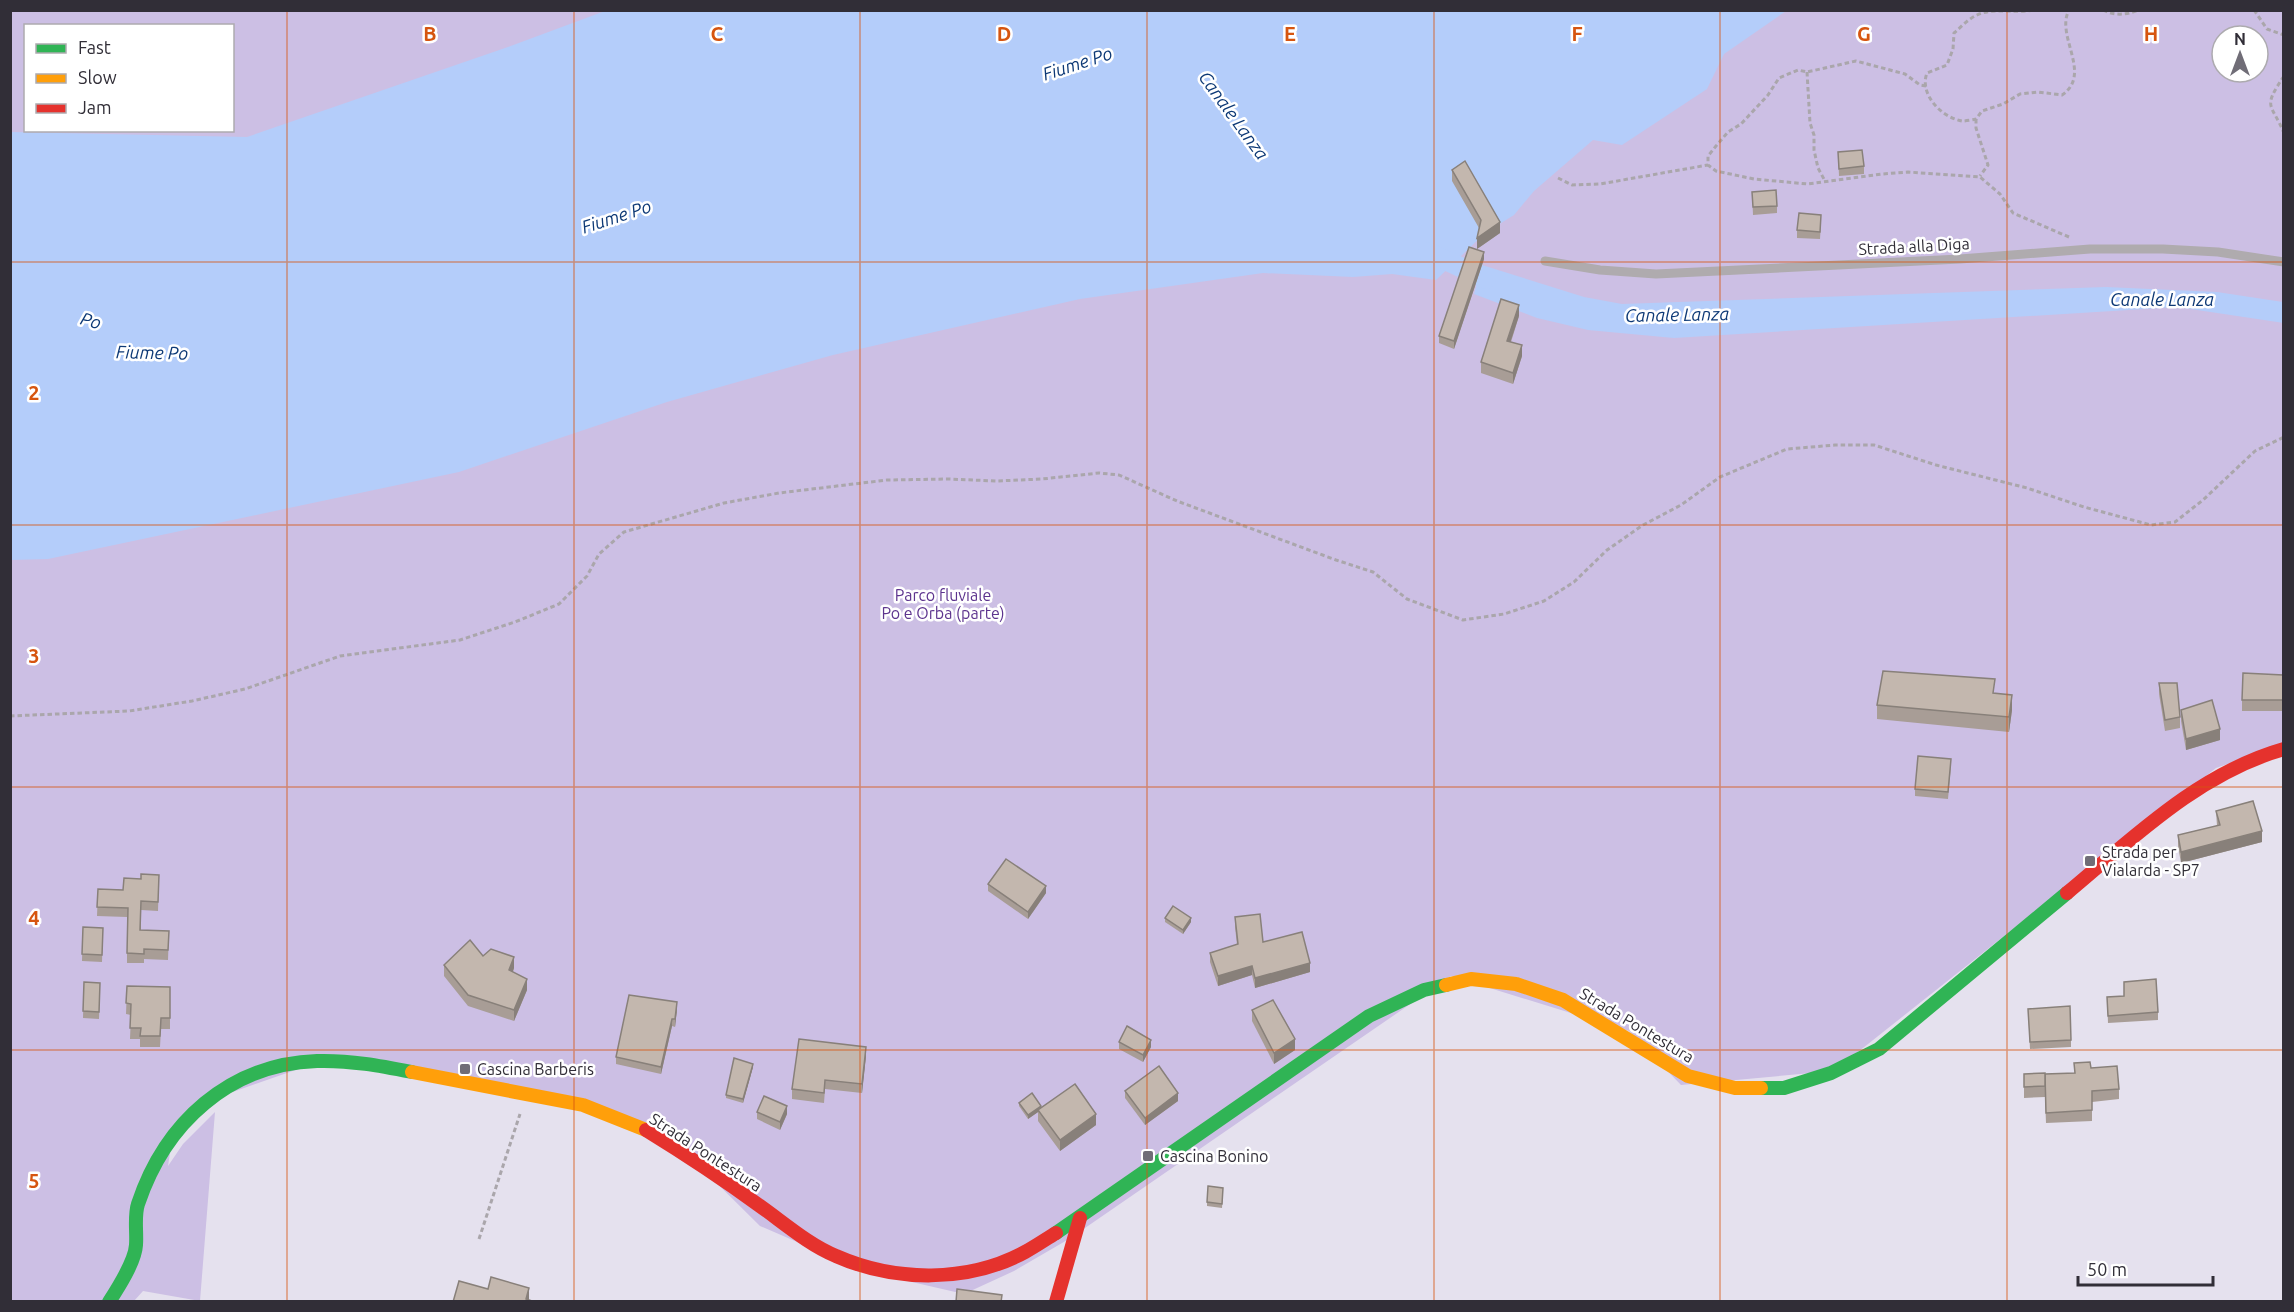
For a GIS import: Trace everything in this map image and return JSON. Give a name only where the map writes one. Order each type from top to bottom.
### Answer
[{"type":"main road","name":"Strada Pontestura","points":[[109,1302],[120,1285],[136,1248],[137,1206],[154,1162],[175,1132],[212,1097],[242,1078],[279,1065],[317,1060],[356,1062],[584,1105],[645,1129],[700,1164],[808,1240],[836,1256],[886,1272],[930,1276],[975,1271],[1024,1253],[1080,1218],[1369,1016],[1424,990],[1471,979],[1515,984],[1563,1000],[1688,1076],[1735,1088],[1784,1088],[1831,1073],[1879,1050],[2158,817],[2199,789],[2238,768],[2283,749]]},
{"type":"main road","points":[[1056,1302],[1080,1218]]},
{"type":"lane","name":"Strada alla Diga","points":[[1545,261],[1600,270],[1656,274],[1960,259],[2090,249],[2163,249],[2283,262]]},
{"type":"path","points":[[1976,119],[1962,121],[1940,110],[1928,96],[1924,81],[1927,72],[1947,65],[1953,49],[1954,33],[1977,15],[1992,11],[2018,13],[2033,10]]},
{"type":"path","points":[[1980,177],[1988,165],[1976,128],[1976,119],[1982,111],[2020,94],[2038,92],[2062,95],[2070,89],[2075,78],[2070,42],[2065,27],[2069,10]]},
{"type":"path","points":[[2103,10],[2111,14],[2124,15],[2139,10]]},
{"type":"path","points":[[2254,10],[2267,29],[2283,35]]},
{"type":"path","points":[[1708,165],[1708,156],[1716,146],[1728,132],[1748,117],[1779,78],[1798,70],[1807,72],[1856,60],[1905,74],[1920,85],[1926,86]]},
{"type":"path","points":[[1807,72],[1814,150],[1818,168],[1825,181]]},
{"type":"path","points":[[2283,76],[2271,95],[2269,104],[2283,133]]},
{"type":"path","points":[[1558,178],[1572,185],[1600,184],[1708,165],[1716,171],[1754,179],[1808,184],[1908,172],[1980,177],[2000,194],[2013,213],[2065,235],[2090,249]]},
{"type":"path","points":[[10,717],[129,711],[192,701],[245,689],[340,656],[460,640],[515,622],[559,604],[587,576],[599,554],[624,532],[724,502],[779,493],[887,480],[997,481],[1099,474],[1119,475],[1177,501],[1373,572],[1407,599],[1463,620],[1504,614],[1544,601],[1574,582],[1607,550],[1643,525],[1681,505],[1720,477],[1787,449],[1874,445],[1936,465],[2027,488],[2084,507],[2151,525],[2175,522],[2203,500],[2255,451],[2283,437]]},
{"type":"path","points":[[479,1239],[528,1093]]},
{"type":"green space","name":"Parco fluviale Po e Orba (parte)","points":[[10,11],[2283,11],[2283,745],[2216,768],[1834,1071],[1681,1085],[1629,1031],[1451,976],[1069,1239],[1014,1271],[964,1294],[864,1271],[760,1226],[659,1126],[386,1067],[304,1067],[227,1094],[172,1139],[168,1166],[183,1144],[215,1112],[200,1301],[143,1291],[134,1301],[11,1301]]},
{"type":"water","points":[[605,11],[1786,11],[1724,54],[1707,89],[1622,145],[1593,140],[1534,191],[1514,215],[1485,233],[1436,280],[1392,274],[1353,277],[1263,273],[1080,299],[833,355],[667,402],[459,472],[48,559],[11,560],[11,132],[247,137]]},
{"type":"water","points":[[1482,265],[1584,297],[1622,304],[2106,287],[2217,292],[2283,302],[2284,323],[2177,307],[1674,338],[1588,330],[1537,318],[1474,294]]},
{"type":"building","points":[[1862,150],[1864,166],[1839,169],[1838,152]]},
{"type":"building","points":[[1465,161],[1500,222],[1477,238],[1481,220],[1452,170]]},
{"type":"building","points":[[1776,190],[1777,206],[1753,207],[1752,192]]},
{"type":"building","points":[[1799,213],[1821,215],[1820,232],[1797,230]]},
{"type":"building","points":[[1469,247],[1484,252],[1454,341],[1439,336]]},
{"type":"building","points":[[1501,299],[1519,305],[1507,341],[1522,345],[1513,373],[1481,362]]},
{"type":"building","points":[[1883,671],[1995,679],[1993,693],[2012,695],[2009,717],[1877,705]]},
{"type":"building","points":[[2243,673],[2283,675],[2283,700],[2242,700]]},
{"type":"building","points":[[2159,683],[2177,683],[2180,717],[2165,720]]},
{"type":"building","points":[[2212,700],[2220,729],[2186,739],[2181,710]]},
{"type":"building","points":[[1918,756],[1951,759],[1948,792],[1915,789]]},
{"type":"building","points":[[2253,801],[2262,831],[2181,852],[2178,835],[2220,825],[2216,811]]},
{"type":"building","points":[[1006,859],[1046,886],[1028,912],[988,884]]},
{"type":"building","points":[[141,874],[159,875],[158,902],[141,901],[140,930],[169,931],[168,950],[144,949],[144,954],[127,953],[128,908],[97,907],[98,889],[123,890],[124,878],[141,879]]},
{"type":"building","points":[[1173,906],[1191,918],[1183,930],[1165,918]]},
{"type":"building","points":[[1260,914],[1263,942],[1302,932],[1310,963],[1255,978],[1252,966],[1218,976],[1210,953],[1238,944],[1235,917]]},
{"type":"building","points":[[83,927],[103,928],[102,955],[82,954]]},
{"type":"building","points":[[470,940],[483,956],[491,949],[514,957],[509,970],[527,979],[514,1010],[468,995],[444,965]]},
{"type":"building","points":[[2156,979],[2158,1012],[2108,1016],[2107,997],[2124,996],[2124,982]]},
{"type":"building","points":[[84,982],[100,983],[99,1012],[83,1011]]},
{"type":"building","points":[[127,986],[170,987],[170,1018],[161,1018],[160,1036],[140,1036],[141,1028],[130,1028],[131,1004],[126,1003]]},
{"type":"building","points":[[629,995],[677,1002],[675,1019],[672,1019],[661,1067],[616,1057]]},
{"type":"building","points":[[1273,1000],[1295,1039],[1274,1053],[1252,1010]]},
{"type":"building","points":[[2070,1006],[2071,1040],[2030,1042],[2028,1009]]},
{"type":"building","points":[[1127,1026],[1151,1040],[1143,1055],[1119,1042]]},
{"type":"building","points":[[799,1039],[866,1047],[862,1084],[825,1080],[824,1093],[792,1089]]},
{"type":"building","points":[[734,1058],[753,1064],[743,1099],[726,1095]]},
{"type":"building","points":[[2090,1062],[2091,1068],[2117,1066],[2119,1089],[2092,1091],[2092,1110],[2046,1113],[2045,1074],[2075,1073],[2074,1063]]},
{"type":"building","points":[[1159,1066],[1178,1093],[1145,1118],[1125,1091]]},
{"type":"building","points":[[2045,1073],[2045,1086],[2024,1087],[2024,1074]]},
{"type":"building","points":[[1075,1084],[1096,1114],[1060,1140],[1038,1110]]},
{"type":"building","points":[[1032,1093],[1041,1106],[1028,1115],[1019,1103]]},
{"type":"building","points":[[764,1096],[787,1106],[780,1122],[757,1112]]},
{"type":"building","points":[[1208,1186],[1223,1188],[1222,1204],[1207,1202]]},
{"type":"building","points":[[491,1277],[529,1288],[526,1299],[535,1302],[453,1302],[459,1281],[488,1289]]},
{"type":"building","points":[[957,1289],[1002,1295],[1001,1302],[956,1302]]},
{"type":"waterway","name":"Canale Lanza","points":[[1428,252],[1486,279]]},
{"type":"traffic: fast","points":[[1761,1088],[1784,1088],[1831,1073],[1879,1049],[2067,893]]},
{"type":"traffic: fast","points":[[1056,1233],[1369,1016],[1424,990],[1446,985]]},
{"type":"traffic: fast","points":[[109,1302],[133,1259],[138,1204],[150,1175],[165,1148],[183,1124],[205,1103],[229,1086],[256,1073],[285,1065],[341,1061],[412,1072]]},
{"type":"traffic: slow","points":[[1446,985],[1471,979],[1516,984],[1563,1000],[1688,1076],[1735,1088],[1761,1088]]},
{"type":"traffic: slow","points":[[412,1072],[583,1105],[646,1130]]},
{"type":"traffic: jam","points":[[2067,893],[2168,809],[2195,791],[2253,760],[2284,749]]},
{"type":"traffic: jam","points":[[646,1130],[718,1176],[816,1246],[859,1265],[882,1271],[931,1275],[956,1274],[980,1269],[1025,1252],[1056,1233]]},
{"type":"traffic: jam","points":[[1056,1302],[1080,1218]]},
{"type":"place","name":"Strada per Vialarda - SP7","points":[[2090,861]]},
{"type":"place","name":"Cascina Barberis","points":[[465,1069]]},
{"type":"place","name":"Cascina Bonino","points":[[1148,1156]]},
{"type":"water label","name":"Fiume Po","points":[[1077,63]]},
{"type":"water label","name":"Fiume Po","points":[[616,216]]},
{"type":"water label","name":"Po","points":[[91,320]]},
{"type":"water label","name":"Fiume Po","points":[[152,352]]}]
